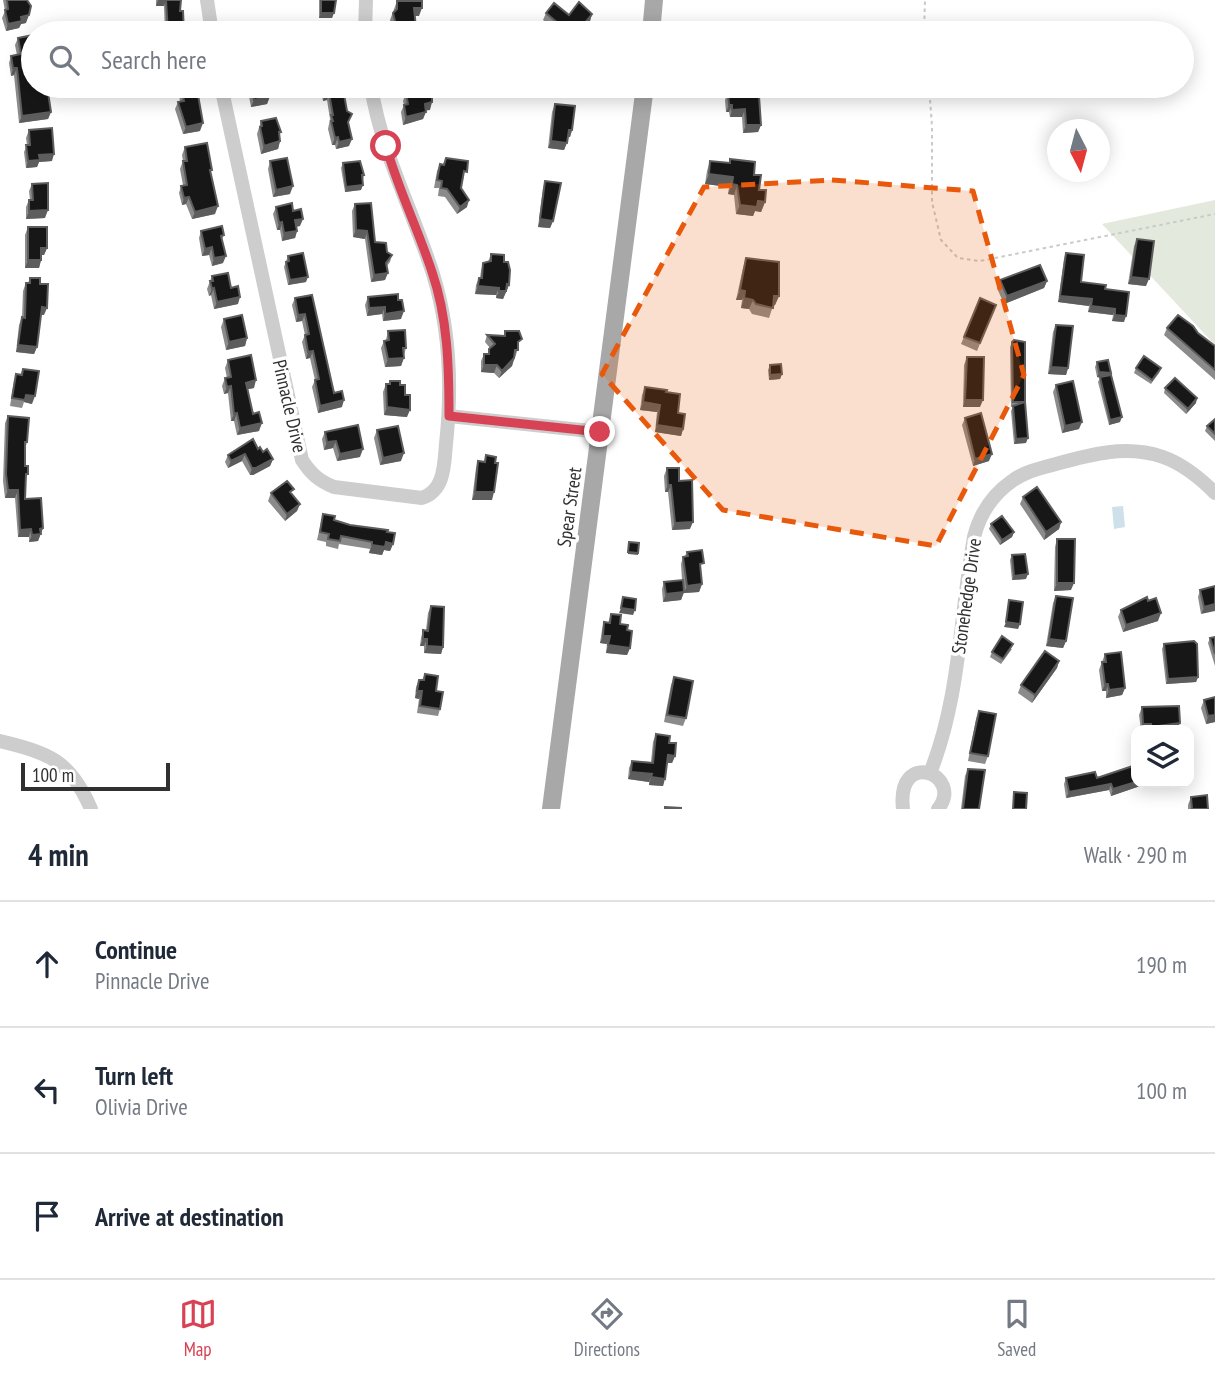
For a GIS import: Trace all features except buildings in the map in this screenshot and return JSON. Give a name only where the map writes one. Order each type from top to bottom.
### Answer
[{"type":"main road","points":[[651,21],[654,0]]},
{"type":"main road","name":"Spear Street","points":[[551,809],[643,98]]},
{"type":"street","points":[[207,0],[210,21]]},
{"type":"street","points":[[365,21],[366,0]]},
{"type":"street","name":"Pinnacle Drive","points":[[224,98],[302,460],[309,472],[334,487],[413,498],[431,495],[439,488],[449,416],[448,354],[442,308],[433,274],[391,164],[374,98]]},
{"type":"street","points":[[449,416],[600,432]]},
{"type":"street","name":"Stonehedge Drive","points":[[930,773],[942,744],[949,714],[974,537],[984,510],[1002,488],[1038,469],[1092,454],[1121,451],[1149,453],[1174,461],[1215,493]]},
{"type":"street","points":[[0,741],[43,753],[67,769],[91,809]]},
{"type":"street","points":[[903,809],[902,790],[905,781],[916,773],[930,773],[938,778],[944,789],[944,798],[938,809]]},
{"type":"path","points":[[924,21],[925,0]]},
{"type":"path","points":[[930,98],[932,202],[941,240],[958,258],[980,261],[1215,214]]},
{"type":"highlighted area","points":[[832,180],[973,191],[1024,375],[936,546],[723,510],[602,374],[704,187]]},
{"type":"shaded area","points":[[1215,200],[1215,345],[1102,224]]},
{"type":"water","points":[[1123,506],[1125,527],[1114,529],[1112,507]]},
{"type":"route","points":[[386,146],[433,274],[442,308],[447,343],[449,416],[600,432]]}]
